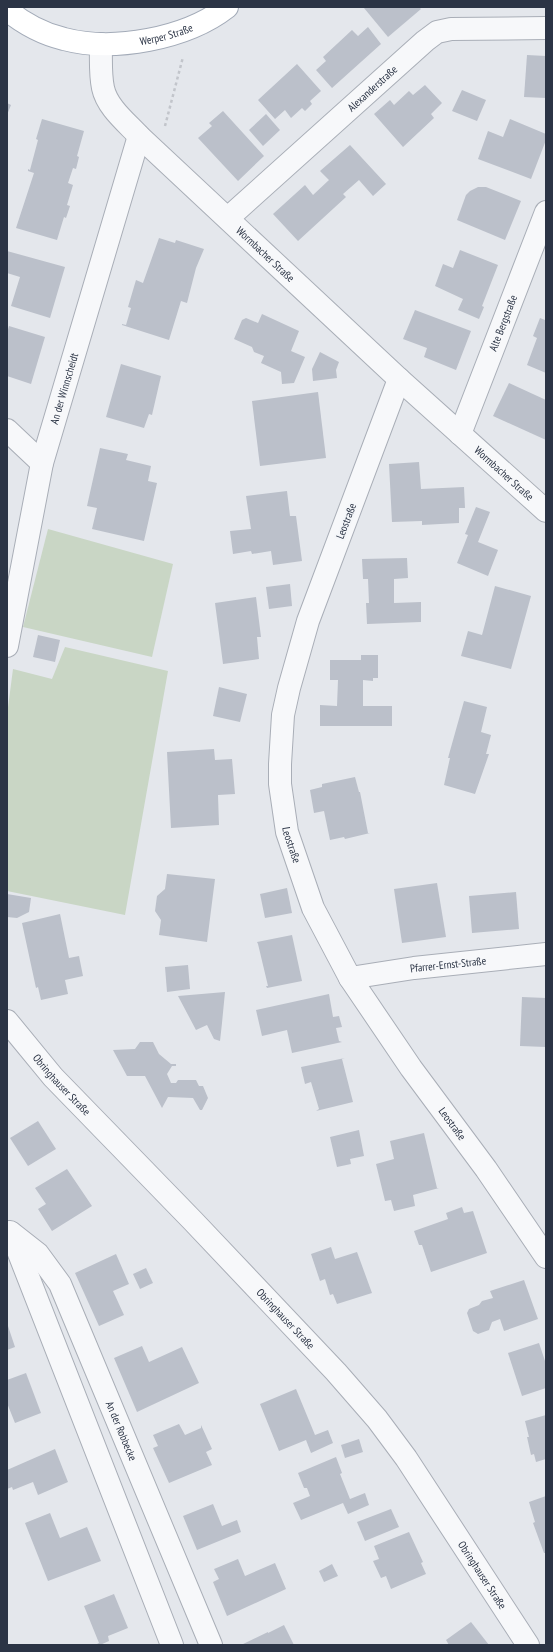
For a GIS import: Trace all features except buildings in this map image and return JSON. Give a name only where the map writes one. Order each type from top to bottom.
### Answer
[{"type":"main road","name":"Werper Straße","points":[[100,44],[132,43],[162,37],[190,28],[221,12],[227,7]]},
{"type":"main road","points":[[7,10],[35,29],[52,36],[65,40],[100,44]]},
{"type":"street","name":"Alexanderstraße","points":[[228,218],[425,41],[438,32],[451,29],[546,28]]},
{"type":"street","name":"Wormbacher Straße","points":[[100,44],[101,76],[106,96],[110,104],[139,136],[399,379],[546,511]]},
{"type":"street","name":"An der Winnscheidt","points":[[7,646],[42,464],[139,136]]},
{"type":"street","name":"Alte Bergstraße","points":[[460,434],[546,212]]},
{"type":"street","name":"Leostraße","points":[[399,379],[306,628],[288,688],[282,737],[280,784],[287,832],[313,908],[350,978],[410,1068],[486,1169],[546,1258]]},
{"type":"street","points":[[7,430],[42,464]]},
{"type":"street","name":"Pfarrer-Ernst-Straße","points":[[350,978],[414,968],[546,954]]},
{"type":"street","name":"Obringhauser Straße","points":[[7,1021],[53,1077],[188,1215],[336,1372],[377,1419],[406,1458],[528,1645]]},
{"type":"street","name":"An der Robbecke","points":[[9,1227],[172,1645]]},
{"type":"street","name":"An der Robbecke","points":[[9,1227],[38,1254],[60,1284],[210,1645]]},
{"type":"path","points":[[158,153],[190,28]]},
{"type":"green space","points":[[48,529],[173,564],[152,657],[23,627]]},
{"type":"green space","points":[[65,647],[168,671],[125,915],[7,891],[7,715],[13,669],[52,679]]}]
